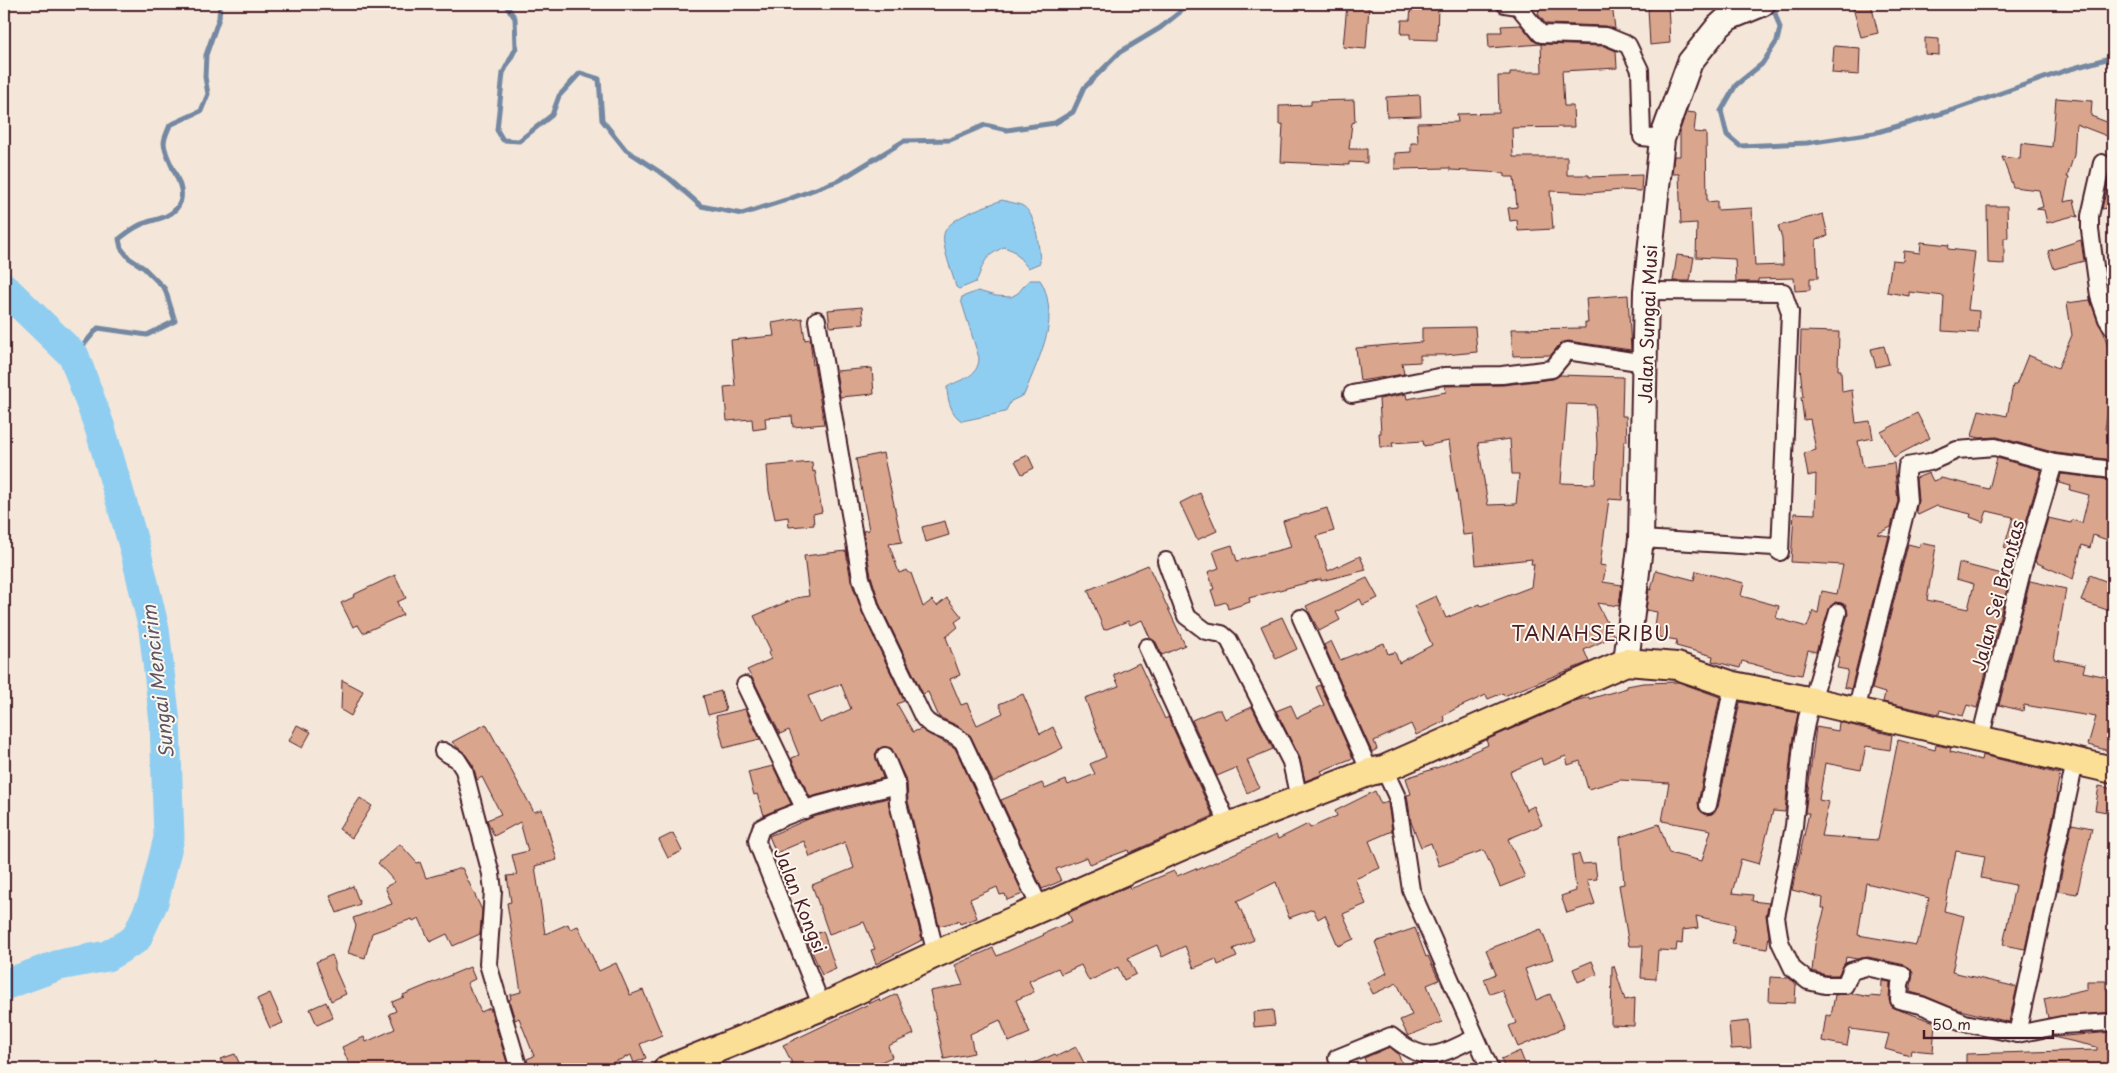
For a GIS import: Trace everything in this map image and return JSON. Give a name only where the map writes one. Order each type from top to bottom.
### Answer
[{"type":"main road","name":"Jalan Sungai Musi","points":[[1626,662],[1641,539],[1646,291],[1662,139],[1690,62],[1718,27],[1739,12],[1762,4]]},
{"type":"main road","points":[[667,1069],[822,1007],[936,954],[1041,910],[1229,826],[1377,770],[1626,662],[1677,666],[1733,685],[1813,701],[2113,770]]},
{"type":"street","points":[[1505,4],[1518,6],[1541,34],[1606,36],[1628,45],[1640,70],[1642,137],[1662,139]]},
{"type":"street","points":[[2102,163],[2090,216],[2090,230],[2099,296],[2107,319],[2113,328]]},
{"type":"street","points":[[1641,539],[1774,547],[1780,552],[1790,312],[1783,292],[1646,291]]},
{"type":"street","points":[[817,320],[861,578],[871,608],[923,717],[931,726],[954,734],[963,742],[1041,910]]},
{"type":"street","points":[[1352,394],[1444,376],[1502,375],[1552,369],[1566,351],[1645,364]]},
{"type":"street","points":[[1856,711],[1908,501],[1907,466],[1930,462],[1957,450],[1995,447],[2054,463],[2113,470]]},
{"type":"street","name":"Jalan Sei Brantas","points":[[1980,739],[2023,567],[2054,463]]},
{"type":"street","points":[[1166,560],[1186,616],[1206,631],[1222,634],[1229,640],[1291,762],[1299,799]]},
{"type":"street","points":[[1838,612],[1802,744],[1794,826],[1776,917],[1780,942],[1793,969],[1808,981],[1825,985],[1845,985],[1851,971],[1866,967],[1903,975],[1900,984],[1899,1000],[1921,1005],[1966,1023],[2017,1034],[2062,1025],[2113,1022]]},
{"type":"street","points":[[1301,618],[1377,770],[1397,796],[1411,890],[1490,1069]]},
{"type":"street","points":[[1147,647],[1229,826]]},
{"type":"street","points":[[746,685],[805,810]]},
{"type":"street","points":[[1708,805],[1733,685]]},
{"type":"street","points":[[443,751],[457,759],[464,770],[491,874],[493,891],[488,964],[519,1069]]},
{"type":"street","points":[[885,756],[897,785],[898,803],[936,954]]},
{"type":"street","points":[[2017,1034],[2075,762]]},
{"type":"street","name":"Jalan Kongsi","points":[[822,1007],[758,845],[757,840],[761,828],[775,820],[805,810],[897,785]]},
{"type":"street","points":[[1337,1058],[1391,1036],[1406,1049],[1425,1056],[1435,1056],[1475,1038]]},
{"type":"water","points":[[1002,200],[1021,205],[1031,215],[1036,231],[1040,263],[1028,268],[1014,251],[1004,247],[988,258],[976,282],[959,289],[956,287],[946,253],[944,234],[947,228],[960,217]]},
{"type":"water","points":[[1029,280],[1040,280],[1043,285],[1047,298],[1049,320],[1037,364],[1024,395],[1011,401],[1005,412],[962,421],[955,415],[950,406],[947,387],[972,374],[976,370],[979,358],[961,300],[962,297],[978,291],[996,296],[1011,297],[1018,293]]},
{"type":"building","points":[[1411,4],[1438,4],[1437,40],[1410,39],[1410,34],[1401,34],[1402,20],[1410,20]]},
{"type":"building","points":[[1540,4],[1612,4],[1615,29],[1606,26],[1546,24],[1538,14]]},
{"type":"building","points":[[1651,4],[1668,4],[1670,43],[1650,45],[1648,9],[1651,9]]},
{"type":"building","points":[[1852,4],[1871,4],[1878,33],[1861,37]]},
{"type":"building","points":[[1347,5],[1369,7],[1366,49],[1343,47]]},
{"type":"building","points":[[1521,25],[1534,41],[1541,44],[1489,48],[1488,32],[1502,32],[1501,26]]},
{"type":"building","points":[[1925,38],[1939,39],[1939,55],[1925,54]]},
{"type":"building","points":[[1541,44],[1604,46],[1616,51],[1617,68],[1562,71],[1564,106],[1573,106],[1574,127],[1512,128],[1513,157],[1567,157],[1567,175],[1589,175],[1589,177],[1642,175],[1641,191],[1622,190],[1590,193],[1550,191],[1553,229],[1518,231],[1517,220],[1510,221],[1508,208],[1517,207],[1514,177],[1505,177],[1505,173],[1450,170],[1450,168],[1395,169],[1395,153],[1411,152],[1411,143],[1418,143],[1417,123],[1458,122],[1457,114],[1499,113],[1498,76],[1510,76],[1510,72],[1542,72]]},
{"type":"building","points":[[1834,46],[1860,48],[1859,75],[1832,73]]},
{"type":"building","points":[[1420,95],[1421,116],[1387,117],[1386,97]]},
{"type":"building","points":[[2056,98],[2092,101],[2091,116],[2112,124],[2107,136],[2076,124],[2074,155],[2067,177],[2069,177],[2064,202],[2074,200],[2078,217],[2073,216],[2047,223],[2044,210],[2036,209],[2043,207],[2039,190],[2013,187],[2002,157],[2020,159],[2021,143],[2052,147]]},
{"type":"building","points":[[1354,100],[1355,122],[1352,123],[1349,149],[1367,149],[1367,163],[1349,162],[1349,165],[1281,162],[1283,124],[1279,125],[1279,106],[1311,105],[1311,101]]},
{"type":"building","points":[[1686,112],[1696,113],[1694,132],[1706,133],[1707,202],[1717,201],[1717,210],[1752,208],[1755,266],[1783,265],[1782,238],[1778,226],[1823,214],[1828,236],[1816,239],[1818,278],[1810,278],[1810,290],[1795,291],[1794,278],[1758,279],[1758,282],[1736,282],[1735,259],[1696,257],[1697,223],[1681,224],[1679,174],[1672,174],[1674,156],[1680,156],[1680,130]]},
{"type":"building","points":[[2111,170],[2113,170],[2113,207],[2102,209]]},
{"type":"building","points":[[1987,206],[2007,206],[2008,238],[2004,238],[2004,264],[1988,263]]},
{"type":"building","points":[[2081,240],[2084,261],[2054,269],[2048,251]]},
{"type":"building","points":[[1921,242],[1949,245],[1948,249],[1975,252],[1968,310],[1979,311],[1978,333],[1942,331],[1944,296],[1909,292],[1909,296],[1887,292],[1892,260],[1903,261],[1904,251],[1920,253]]},
{"type":"building","points":[[1677,255],[1694,257],[1690,281],[1673,281]]},
{"type":"building","points":[[2110,272],[2113,273],[2113,307],[2107,282]]},
{"type":"building","points":[[1628,295],[1631,350],[1568,341],[1560,344],[1551,355],[1513,356],[1511,329],[1585,328],[1585,323],[1588,323],[1586,298]]},
{"type":"building","points":[[2090,300],[2104,333],[2111,359],[2113,359],[2113,404],[2109,404],[2105,429],[2109,430],[2108,436],[2113,437],[2113,460],[2056,453],[1997,437],[1980,438],[1972,436],[1979,410],[2007,416],[2013,385],[2016,385],[2028,355],[2058,368],[2072,335],[2067,303]]},
{"type":"building","points":[[862,307],[864,324],[830,327],[828,310]]},
{"type":"building","points":[[802,318],[805,340],[810,339],[824,424],[793,427],[792,416],[765,418],[766,428],[753,430],[752,419],[727,421],[724,387],[735,386],[731,340],[774,336],[772,323]]},
{"type":"building","points":[[1475,327],[1477,352],[1420,355],[1420,362],[1402,363],[1404,374],[1360,381],[1356,348],[1422,342],[1422,328]]},
{"type":"building","points":[[1801,331],[1839,332],[1838,370],[1841,370],[1842,392],[1852,390],[1856,423],[1870,421],[1873,438],[1858,441],[1863,467],[1894,463],[1898,501],[1891,527],[1877,534],[1889,536],[1851,689],[1844,687],[1848,670],[1837,668],[1840,657],[1836,656],[1848,614],[1846,605],[1841,603],[1835,602],[1829,609],[1816,652],[1808,650],[1802,675],[1742,661],[1740,668],[1712,661],[1713,656],[1676,646],[1677,640],[1658,637],[1659,627],[1655,626],[1657,612],[1646,610],[1649,589],[1651,590],[1656,570],[1694,580],[1696,571],[1744,583],[1741,596],[1779,606],[1776,618],[1807,627],[1813,611],[1818,613],[1822,591],[1837,594],[1843,565],[1791,562],[1794,513],[1815,514],[1816,474],[1808,476],[1804,453],[1816,450],[1810,419],[1804,420],[1801,397],[1803,397],[1800,367]]},
{"type":"building","points":[[1884,346],[1889,364],[1876,367],[1871,349]]},
{"type":"building","points":[[872,368],[874,394],[840,397],[836,371]]},
{"type":"building","points":[[1560,375],[1623,377],[1622,416],[1626,416],[1627,441],[1624,441],[1622,500],[1609,499],[1600,565],[1606,566],[1603,582],[1622,585],[1619,606],[1597,603],[1614,636],[1584,650],[1589,662],[1504,696],[1503,693],[1488,699],[1486,695],[1453,710],[1443,716],[1445,721],[1416,735],[1411,724],[1374,741],[1377,749],[1372,752],[1324,645],[1331,641],[1340,660],[1384,643],[1388,654],[1395,652],[1399,663],[1432,645],[1414,606],[1436,596],[1446,618],[1480,604],[1481,606],[1531,587],[1534,564],[1531,564],[1532,559],[1476,565],[1473,534],[1463,535],[1449,441],[1424,446],[1423,441],[1392,443],[1393,447],[1380,447],[1379,399],[1406,394],[1407,399],[1446,392],[1445,386],[1503,385],[1553,379]],"holes":[[[1567,404],[1595,405],[1597,444],[1595,484],[1561,483]],[[1510,439],[1512,474],[1519,474],[1516,504],[1488,505],[1478,443]]]},
{"type":"building","points":[[1917,413],[1930,438],[1894,457],[1881,432]]},
{"type":"building","points":[[883,453],[902,542],[889,544],[899,573],[907,570],[911,573],[923,607],[932,600],[937,606],[947,598],[962,617],[955,622],[958,627],[946,637],[960,675],[950,679],[961,705],[967,703],[977,725],[1003,713],[999,704],[1023,694],[1040,734],[1053,727],[1063,748],[993,782],[970,735],[958,726],[939,717],[928,692],[923,694],[880,605],[871,576],[863,531],[869,530],[856,459]]},
{"type":"building","points":[[1028,455],[1034,468],[1022,474],[1015,461]]},
{"type":"building","points":[[1997,458],[2041,470],[2017,553],[2004,548],[2013,517],[1987,511],[1983,522],[1970,517],[1971,514],[1937,506],[1918,515],[1916,510],[1918,501],[1916,478],[1929,473],[1933,481],[1941,478],[1989,489]]},
{"type":"building","points":[[812,462],[822,512],[813,514],[814,525],[789,527],[788,517],[775,519],[769,491],[767,466]]},
{"type":"building","points":[[2061,474],[2113,480],[2113,542],[2093,535],[2090,548],[2082,545],[2073,579],[2035,562],[2048,518],[2071,523],[2072,520],[2082,523],[2089,495],[2070,490],[2071,486],[2059,483]]},
{"type":"building","points":[[1200,493],[1217,531],[1197,540],[1180,503]]},
{"type":"building","points":[[1327,508],[1334,531],[1317,536],[1328,571],[1360,556],[1366,570],[1321,581],[1321,579],[1249,598],[1250,602],[1228,609],[1226,602],[1216,605],[1211,590],[1214,589],[1208,572],[1219,568],[1213,551],[1232,545],[1237,561],[1291,547],[1283,521]]},
{"type":"building","points":[[945,521],[949,535],[926,542],[922,527]]},
{"type":"building","points":[[1920,543],[1936,546],[1927,600],[1968,609],[1974,584],[1956,579],[1959,563],[2010,576],[1977,708],[1967,705],[1963,716],[1940,710],[1939,714],[1883,702],[1885,693],[1872,689],[1908,544],[1920,547]]},
{"type":"building","points":[[846,551],[851,581],[862,612],[904,701],[897,704],[913,732],[921,729],[955,748],[1023,894],[1007,900],[1005,894],[1000,895],[997,887],[970,899],[977,918],[960,924],[959,921],[939,926],[908,801],[907,782],[891,748],[882,747],[875,754],[883,778],[810,797],[792,760],[792,758],[799,755],[789,730],[780,734],[747,670],[771,659],[768,653],[771,651],[754,616],[796,598],[809,596],[804,556]],"holes":[[[841,684],[851,709],[820,723],[808,696]]]},
{"type":"building","points":[[1148,565],[1185,645],[1162,655],[1156,642],[1150,638],[1142,620],[1130,625],[1128,621],[1104,630],[1088,590]]},
{"type":"building","points":[[395,575],[406,598],[397,602],[403,615],[363,633],[358,625],[353,627],[341,603],[354,597],[353,595]]},
{"type":"building","points":[[2090,575],[2113,584],[2113,612],[2081,601]]},
{"type":"building","points":[[1367,578],[1378,598],[1363,605],[1360,599],[1336,612],[1340,620],[1319,631],[1306,606]]},
{"type":"building","points":[[2030,581],[2066,589],[2054,659],[2085,665],[2083,672],[2113,678],[2113,736],[2109,751],[2088,745],[2096,717],[2024,705],[2023,711],[1999,705]]},
{"type":"building","points":[[1282,617],[1297,649],[1276,659],[1261,626]]},
{"type":"building","points":[[1139,663],[1165,719],[1168,717],[1213,816],[1129,853],[1128,850],[1090,864],[1087,857],[1056,869],[1061,881],[1042,889],[1001,800],[1042,783],[1045,789],[1066,780],[1068,785],[1095,774],[1090,764],[1106,757],[1085,698],[1119,686],[1114,675]]},
{"type":"building","points":[[342,680],[363,691],[351,716],[341,710]]},
{"type":"building","points":[[1678,682],[1720,697],[1698,803],[1699,809],[1706,815],[1712,814],[1718,807],[1740,702],[1798,713],[1792,743],[1785,812],[1773,811],[1759,864],[1741,859],[1732,893],[1753,895],[1752,901],[1769,903],[1766,915],[1769,935],[1767,949],[1732,944],[1735,925],[1696,916],[1698,928],[1683,930],[1682,944],[1677,943],[1676,951],[1658,950],[1656,979],[1641,978],[1643,946],[1629,946],[1619,885],[1624,884],[1620,837],[1659,824],[1669,853],[1702,861],[1711,830],[1662,821],[1669,783],[1620,780],[1588,789],[1580,761],[1568,765],[1566,756],[1543,765],[1541,758],[1510,772],[1526,810],[1534,806],[1542,825],[1508,839],[1525,877],[1500,887],[1484,850],[1439,866],[1431,843],[1421,847],[1411,822],[1407,795],[1411,794],[1406,778],[1439,767],[1488,745],[1486,740],[1575,701],[1589,697],[1589,699],[1627,688],[1627,686],[1643,683]]},
{"type":"building","points":[[1320,685],[1353,758],[1321,771],[1323,774],[1305,781],[1300,758],[1276,711],[1291,705],[1297,718],[1324,705],[1316,687]]},
{"type":"building","points":[[721,691],[726,710],[708,715],[703,696]]},
{"type":"building","points":[[1252,707],[1273,749],[1247,760],[1259,787],[1247,793],[1236,768],[1217,776],[1192,720],[1216,710],[1221,710],[1225,719]]},
{"type":"building","points":[[745,709],[760,739],[724,748],[716,716]]},
{"type":"building","points":[[1839,722],[1892,735],[1890,750],[1866,746],[1861,770],[1825,763],[1819,800],[1829,802],[1821,836],[1878,840],[1898,740],[1935,750],[1936,745],[1951,748],[1950,752],[1981,760],[1982,755],[2060,774],[2056,794],[2058,794],[2025,949],[2003,945],[2015,885],[1981,878],[1985,856],[1956,851],[1944,911],[1964,916],[1952,972],[2017,987],[2009,1022],[1956,1009],[1910,992],[1913,973],[1905,965],[1868,957],[1857,959],[1846,957],[1845,963],[1838,975],[1826,975],[1812,971],[1815,944],[1825,908],[1822,908],[1823,898],[1792,890],[1809,813],[1805,813],[1816,727],[1838,731]],"holes":[[[1866,883],[1929,898],[1920,938],[1918,938],[1916,945],[1858,935]]]},
{"type":"building","points":[[486,724],[534,812],[542,809],[557,860],[535,866],[545,934],[568,924],[570,929],[578,926],[599,971],[616,963],[630,995],[643,990],[662,1035],[640,1044],[646,1058],[634,1063],[631,1055],[598,1069],[529,1069],[527,1059],[534,1056],[519,1018],[515,1020],[509,1000],[511,999],[510,995],[521,992],[507,903],[511,902],[507,876],[517,875],[512,855],[528,851],[520,822],[494,836],[487,820],[501,814],[482,777],[477,780],[473,765],[465,754],[452,742]]},
{"type":"building","points":[[297,725],[311,732],[302,748],[289,741]]},
{"type":"building","points":[[773,766],[791,804],[764,815],[757,794],[754,795],[748,772]]},
{"type":"building","points":[[2099,786],[2113,789],[2113,813],[2095,810]]},
{"type":"building","points":[[1375,791],[1381,804],[1388,802],[1392,831],[1369,841],[1380,868],[1355,879],[1366,904],[1343,914],[1354,939],[1338,946],[1325,915],[1318,919],[1313,909],[1289,918],[1276,882],[1237,901],[1254,940],[1233,949],[1237,957],[1218,965],[1216,959],[1194,968],[1185,946],[1162,957],[1157,945],[1128,958],[1136,974],[1124,980],[1118,967],[1089,981],[1081,965],[1061,974],[1058,968],[1029,981],[1034,992],[1016,1000],[1030,1033],[1009,1042],[1000,1020],[970,1034],[974,1053],[944,1059],[930,991],[963,985],[955,965],[993,948],[997,956],[1044,935],[1072,921],[1068,913],[1129,886],[1130,889],[1174,871],[1177,876],[1196,868],[1197,870],[1276,835],[1278,839],[1308,824],[1310,828],[1337,816],[1335,811]]},
{"type":"building","points":[[360,798],[372,806],[352,838],[339,829]]},
{"type":"building","points":[[888,798],[922,940],[876,964],[871,950],[875,949],[864,922],[829,934],[812,885],[854,868],[845,842],[810,857],[804,841],[776,853],[769,836],[813,817]]},
{"type":"building","points":[[2072,824],[2092,828],[2077,894],[2058,891]]},
{"type":"building","points":[[673,833],[682,851],[668,858],[659,840]]},
{"type":"building","points":[[400,844],[417,863],[420,862],[426,878],[462,868],[482,910],[480,934],[453,946],[447,934],[430,942],[419,918],[413,921],[412,919],[372,933],[365,958],[348,953],[356,926],[353,918],[392,904],[385,887],[395,882],[378,863]]},
{"type":"building","points":[[1579,854],[1582,864],[1595,863],[1597,879],[1587,880],[1595,904],[1567,913],[1561,896],[1576,891],[1572,855]]},
{"type":"building","points":[[353,886],[360,904],[337,913],[330,895]]},
{"type":"building","points":[[1415,928],[1426,957],[1428,956],[1439,980],[1427,985],[1442,1022],[1408,1036],[1400,1020],[1412,1015],[1397,983],[1373,994],[1367,982],[1387,973],[1375,942]]},
{"type":"building","points":[[1541,929],[1553,959],[1525,969],[1536,1000],[1550,994],[1564,1028],[1518,1047],[1509,1026],[1516,1023],[1502,990],[1490,994],[1484,979],[1496,974],[1486,950]]},
{"type":"building","points":[[823,931],[836,969],[822,975],[806,938]]},
{"type":"building","points":[[332,955],[335,969],[346,994],[331,1001],[316,962]]},
{"type":"building","points":[[1592,961],[1597,974],[1578,982],[1573,969]]},
{"type":"building","points":[[1612,966],[1614,966],[1625,1000],[1635,998],[1634,1026],[1611,1025]]},
{"type":"building","points":[[470,967],[475,979],[467,983],[481,1012],[490,1008],[509,1069],[351,1069],[342,1047],[364,1037],[366,1042],[395,1029],[389,1014],[396,1011],[392,1002],[404,997],[403,995]]},
{"type":"building","points":[[1770,977],[1788,978],[1796,984],[1795,1003],[1769,1002]]},
{"type":"building","points":[[1882,981],[1890,982],[1889,1000],[1893,1008],[1935,1022],[1933,1052],[1911,1050],[1910,1056],[1885,1049],[1889,1034],[1850,1029],[1847,1046],[1822,1041],[1826,1015],[1831,1016],[1835,995],[1850,993],[1869,997],[1881,997]]},
{"type":"building","points":[[2087,981],[2106,981],[2106,989],[2113,988],[2113,1012],[2048,1018],[2044,999],[2087,989]]},
{"type":"building","points":[[270,993],[283,1023],[270,1028],[257,999]]},
{"type":"building","points":[[897,994],[914,1034],[888,1046],[892,1057],[865,1069],[795,1069],[783,1045],[879,999],[880,1002]]},
{"type":"building","points":[[326,1002],[333,1018],[317,1025],[310,1009]]},
{"type":"building","points":[[1273,1010],[1275,1025],[1254,1027],[1253,1012]]},
{"type":"building","points":[[1749,1021],[1751,1048],[1731,1049],[1729,1023]]},
{"type":"building","points":[[2113,1032],[2113,1069],[1966,1069],[1966,1054],[2097,1050],[2097,1047],[2053,1037]]},
{"type":"building","points":[[1076,1047],[1087,1069],[1020,1069],[1055,1054],[1057,1056]]},
{"type":"building","points":[[1390,1047],[1398,1054],[1405,1069],[1369,1069],[1364,1058]]},
{"type":"building","points":[[1520,1051],[1527,1069],[1505,1069],[1501,1059]]},
{"type":"building","points":[[235,1054],[242,1069],[225,1069],[220,1059]]},
{"type":"waterway","points":[[74,356],[98,328],[147,335],[175,321],[165,289],[144,268],[129,258],[121,248],[119,239],[138,226],[169,214],[176,209],[180,202],[180,185],[169,160],[164,141],[170,125],[201,111],[208,94],[205,77],[206,55],[219,18],[220,4]]},
{"type":"waterway","points":[[505,4],[515,18],[516,48],[503,73],[497,130],[503,140],[519,141],[552,115],[559,96],[580,73],[599,79],[602,120],[626,150],[669,178],[701,206],[742,214],[840,180],[904,141],[950,140],[985,125],[1007,130],[1055,123],[1073,112],[1084,88],[1120,52],[1160,28],[1180,12],[1180,4]]},
{"type":"waterway","points":[[1772,4],[1780,28],[1777,41],[1762,64],[1736,85],[1721,111],[1727,135],[1740,146],[1807,143],[1874,133],[1953,110],[2067,70],[2113,57]]},
{"type":"waterway","name":"Sungai Mencirim","points":[[4,288],[74,356],[100,428],[135,549],[154,629],[165,722],[169,838],[153,902],[136,939],[107,956],[59,965],[4,985]]},
{"type":"district","name":"TANAHSERIBU","points":[[1591,633]]}]
